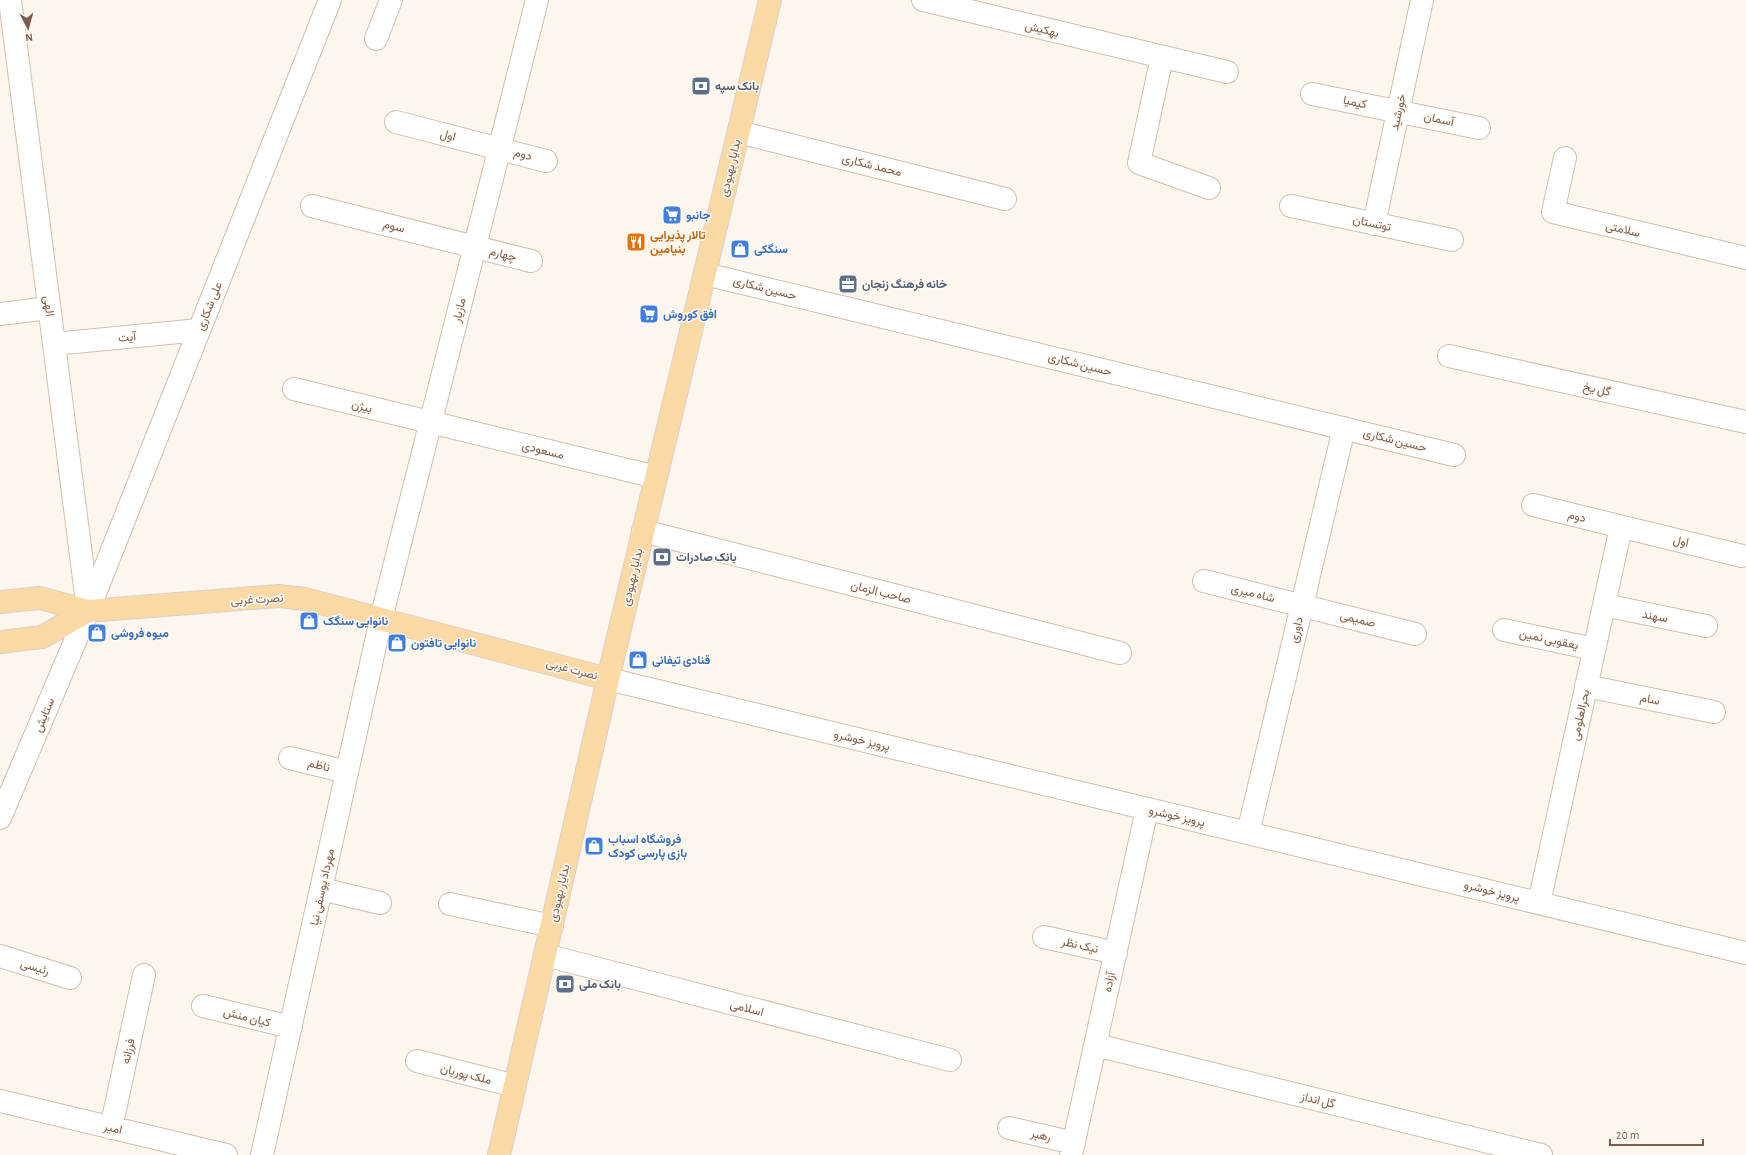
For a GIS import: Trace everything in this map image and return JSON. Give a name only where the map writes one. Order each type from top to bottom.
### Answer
[{"type":"main road","name":"بدایار بهبودی","points":[[499,1155],[608,679],[770,0]]},
{"type":"main road","name":"نصرت غربی","points":[[0,602],[40,598],[88,611],[279,596],[304,599],[608,679]]},
{"type":"main road","name":"نصرت غربی","points":[[0,642],[42,637],[88,611]]},
{"type":"street","name":"الهی","points":[[10,0],[88,611]]},
{"type":"street","name":"علی شکاری","points":[[88,611],[330,0]]},
{"type":"street","points":[[376,39],[390,0]]},
{"type":"street","name":"مازیار","points":[[381,619],[537,0]]},
{"type":"street","name":"بهکیش","points":[[923,0],[1227,72]]},
{"type":"street","name":"خورشید","points":[[1374,224],[1422,0]]},
{"type":"street","points":[[1162,57],[1139,163],[1209,188]]},
{"type":"street","name":"کیمیا","points":[[1312,94],[1398,111]]},
{"type":"street","name":"آسمان","points":[[1398,111],[1479,128]]},
{"type":"street","name":"اول","points":[[396,122],[500,148]]},
{"type":"street","name":"محمد شکاری","points":[[739,132],[1005,199]]},
{"type":"street","name":"دوم","points":[[500,148],[546,161]]},
{"type":"street","name":"سلامتی","points":[[1566,158],[1553,212],[1746,258]]},
{"type":"street","name":"سوم","points":[[312,206],[475,247]]},
{"type":"street","name":"توتستان","points":[[1291,206],[1452,240]]},
{"type":"street","name":"چهارم","points":[[475,247],[531,261]]},
{"type":"street","name":"حسین شکاری","points":[[705,274],[1454,455]]},
{"type":"street","points":[[0,314],[49,308]]},
{"type":"street","name":"آیت","points":[[54,344],[199,330]]},
{"type":"street","name":"گل یخ","points":[[1449,356],[1746,422]]},
{"type":"street","name":"بیژن","points":[[294,389],[431,423]]},
{"type":"street","name":"مسعودی","points":[[431,423],[656,477]]},
{"type":"street","name":"داوری","points":[[1248,833],[1344,428]]},
{"type":"street","name":"دوم","points":[[1533,505],[1621,527]]},
{"type":"street","name":"اول","points":[[1621,527],[1742,556]]},
{"type":"street","name":"بحرالعلومی","points":[[1539,903],[1621,527]]},
{"type":"street","name":"صاحب الزمان","points":[[643,531],[1120,653]]},
{"type":"street","name":"شاه میری","points":[[1204,581],[1302,605]]},
{"type":"street","name":"صمیمی","points":[[1302,605],[1415,634]]},
{"type":"street","name":"سهند","points":[[1604,606],[1706,626]]},
{"type":"street","name":"ستایش","points":[[0,818],[88,611]]},
{"type":"street","name":"مهرداد یوسفی نیا","points":[[262,1155],[381,619]]},
{"type":"street","name":"یعقوبی نمین","points":[[1504,630],[1594,648]]},
{"type":"street","name":"پرویز خوشرو","points":[[608,679],[1746,952]]},
{"type":"street","name":"سام","points":[[1586,686],[1714,712]]},
{"type":"street","name":"ناظم","points":[[290,758],[347,772]]},
{"type":"street","name":"آزاده","points":[[1072,1149],[1147,808]]},
{"type":"street","points":[[321,889],[380,903]]},
{"type":"street","points":[[450,904],[552,926]]},
{"type":"street","name":"نیک نظر","points":[[1044,937],[1116,954]]},
{"type":"street","name":"اسلامی","points":[[545,955],[950,1060]]},
{"type":"street","name":"رئیسی","points":[[0,956],[70,978]]},
{"type":"street","name":"فرزانه","points":[[111,1128],[144,975]]},
{"type":"street","name":"کیان منش","points":[[203,1006],[291,1027]]},
{"type":"street","name":"گل انداز","points":[[1096,1045],[1541,1155]]},
{"type":"street","name":"ملک پوریان","points":[[417,1061],[515,1086]]},
{"type":"street","name":"امیر","points":[[0,1102],[226,1155]]},
{"type":"street","name":"رهبر","points":[[1009,1128],[1072,1149]]},
{"type":"place","name":"بانک سپه","points":[[701,86]]},
{"type":"place","name":"جانبو","points":[[672,215]]},
{"type":"place","name":"تالار پذیرایی بنیامین","points":[[636,242]]},
{"type":"place","name":"سنگکی","points":[[740,249]]},
{"type":"place","name":"خانه فرهنگ زنجان","points":[[848,284]]},
{"type":"place","name":"افق کوروش","points":[[649,314]]},
{"type":"place","name":"بانک صادرات","points":[[662,557]]},
{"type":"place","name":"نانوایی سنگک","points":[[309,621]]},
{"type":"place","name":"میوه فروشی","points":[[97,633]]},
{"type":"place","name":"نانوایی تافتون","points":[[397,643]]},
{"type":"place","name":"قنادی تیفانی","points":[[638,660]]},
{"type":"place","name":"فروشگاه اسباب بازی پارسی کودک","points":[[594,846]]},
{"type":"place","name":"بانک ملی","points":[[565,984]]}]
